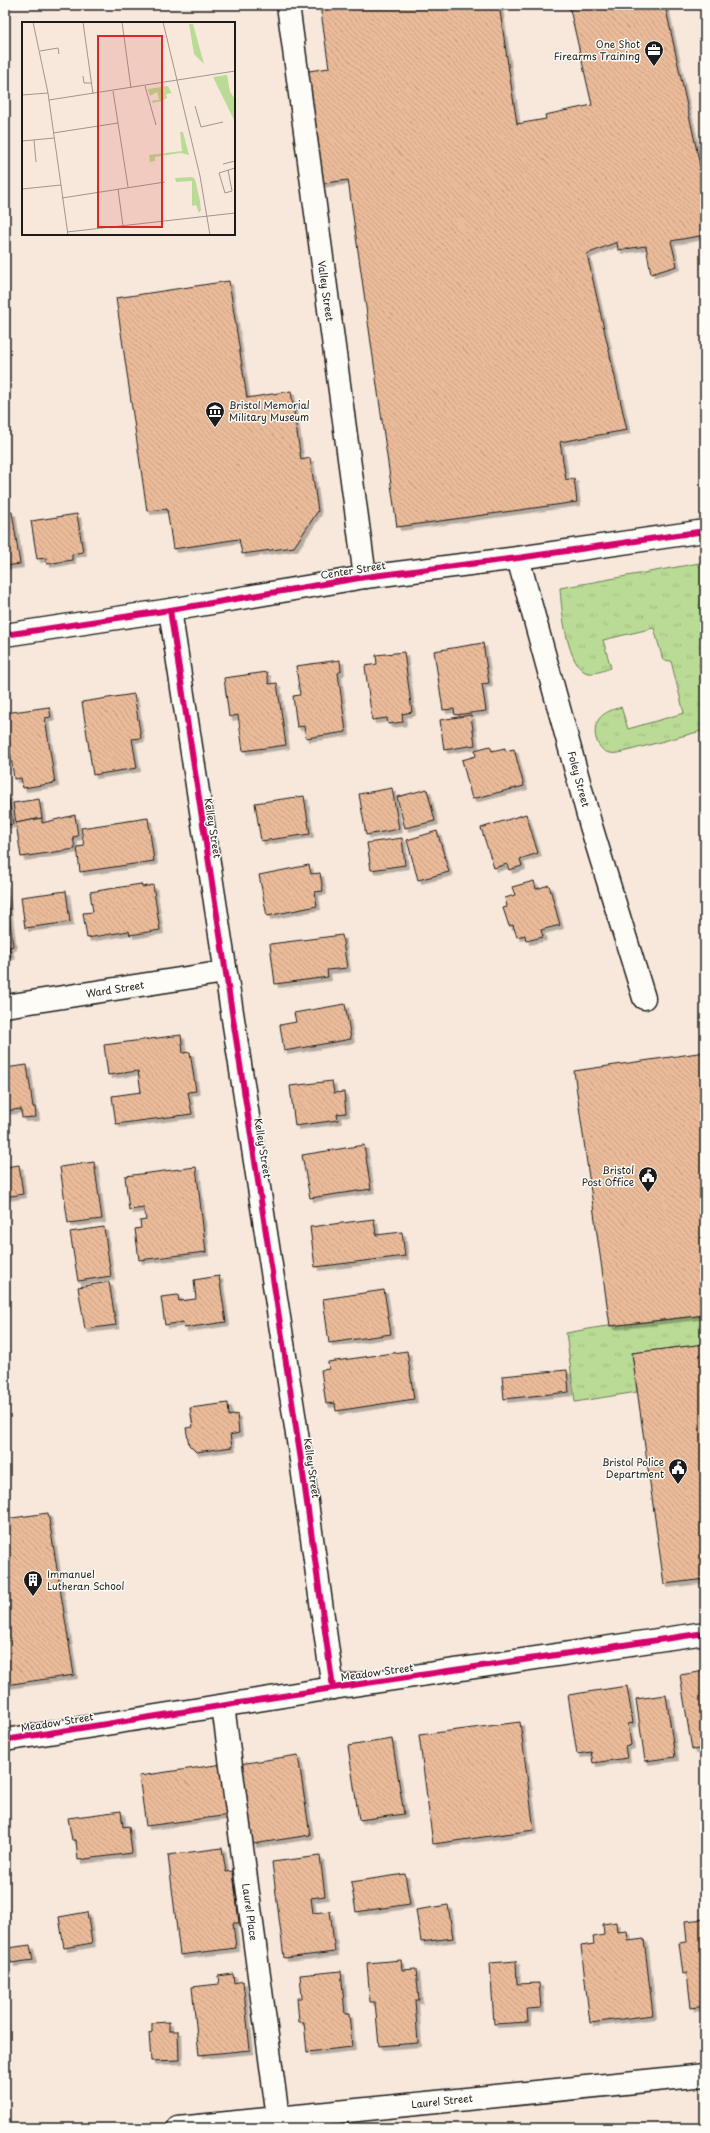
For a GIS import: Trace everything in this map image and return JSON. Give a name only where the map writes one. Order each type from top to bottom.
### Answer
[{"type":"street","name":"Valley Street","points":[[288,5],[364,577]]},
{"type":"street","name":"Center Street","points":[[5,635],[170,610],[364,577],[518,558],[705,531]]},
{"type":"street","name":"Foley Street","points":[[518,558],[591,826],[644,998]]},
{"type":"street","name":"Kelley Street","points":[[170,610],[301,1460],[333,1688]]},
{"type":"street","name":"Ward Street","points":[[5,1006],[225,972]]},
{"type":"street","name":"Meadow Street","points":[[5,1740],[333,1688],[705,1633]]},
{"type":"street","name":"Laurel Place","points":[[223,1706],[278,2118]]},
{"type":"street","name":"Laurel Street","points":[[178,2128],[705,2075]]},
{"type":"green space","points":[[705,562],[705,730],[621,752],[610,753],[605,751],[598,744],[595,728],[599,719],[609,711],[621,707],[628,729],[684,713],[671,661],[663,660],[654,628],[603,640],[611,668],[592,673],[581,669],[570,650],[564,622],[560,588]]},
{"type":"green space","points":[[705,1315],[705,1344],[632,1353],[637,1392],[575,1402],[566,1333],[600,1327]]},
{"type":"building","points":[[320,5],[499,5],[517,124],[546,119],[545,115],[592,105],[569,5],[665,5],[705,188],[705,235],[671,241],[677,266],[651,274],[646,246],[618,250],[617,242],[587,254],[627,430],[560,442],[566,480],[574,478],[577,502],[397,527],[348,180],[318,184],[302,72],[329,68]]},
{"type":"building","name":"Bristol Memorial Military Museum","points":[[229,281],[247,398],[291,391],[301,460],[310,458],[318,511],[294,547],[242,554],[239,539],[173,549],[167,509],[147,511],[116,298]]},
{"type":"building","points":[[12,512],[20,564],[5,566],[5,513]]},
{"type":"building","points":[[77,514],[83,552],[72,554],[72,560],[47,564],[46,558],[37,559],[31,521]]},
{"type":"building","points":[[483,643],[489,683],[482,684],[486,711],[455,715],[454,709],[443,710],[434,651]]},
{"type":"building","points":[[404,652],[412,712],[402,714],[403,722],[388,724],[387,718],[372,720],[365,666],[377,664],[376,655]]},
{"type":"building","points":[[340,660],[341,671],[338,673],[346,732],[306,738],[304,726],[297,727],[293,696],[300,695],[296,666]]},
{"type":"building","points":[[267,672],[269,684],[277,683],[286,745],[243,751],[238,715],[229,717],[224,678]]},
{"type":"building","points":[[134,694],[141,738],[132,739],[137,768],[93,775],[82,702]]},
{"type":"building","points":[[49,707],[51,717],[45,718],[55,783],[23,788],[21,778],[14,779],[5,713]]},
{"type":"building","points":[[471,715],[475,745],[444,750],[440,720]]},
{"type":"building","points":[[490,746],[492,751],[505,748],[505,751],[514,749],[524,786],[472,799],[462,760],[476,756],[475,750]]},
{"type":"building","points":[[392,788],[399,829],[366,835],[359,794]]},
{"type":"building","points":[[427,789],[435,821],[405,828],[397,797]]},
{"type":"building","points":[[8,795],[13,824],[5,825],[5,796]]},
{"type":"building","points":[[304,796],[310,834],[261,841],[255,803]]},
{"type":"building","points":[[39,799],[42,818],[16,823],[13,803]]},
{"type":"building","points":[[526,814],[538,853],[520,859],[522,866],[509,870],[507,864],[494,868],[481,828]]},
{"type":"building","points":[[75,815],[78,836],[73,837],[75,849],[21,857],[16,823],[42,818],[42,823]]},
{"type":"building","points":[[148,818],[154,861],[80,872],[77,847],[84,846],[81,828]]},
{"type":"building","points":[[437,831],[449,872],[418,880],[407,840]]},
{"type":"building","points":[[402,838],[405,865],[371,870],[367,843]]},
{"type":"building","points":[[309,865],[311,874],[320,873],[323,891],[315,892],[317,906],[267,916],[259,875]]},
{"type":"building","points":[[534,881],[536,889],[549,885],[560,925],[541,930],[543,937],[526,941],[525,935],[517,937],[513,925],[509,926],[503,908],[507,907],[505,898],[515,895],[512,887]]},
{"type":"building","points":[[5,883],[13,946],[9,947],[11,956],[5,956]]},
{"type":"building","points":[[141,884],[142,887],[153,885],[160,930],[130,935],[129,931],[87,938],[83,913],[93,912],[90,892]]},
{"type":"building","points":[[66,891],[70,922],[25,928],[21,897]]},
{"type":"building","points":[[342,935],[347,968],[327,970],[328,977],[275,984],[270,944]]},
{"type":"building","points":[[345,1004],[351,1039],[284,1051],[280,1025],[296,1022],[294,1013]]},
{"type":"building","points":[[181,1035],[183,1053],[190,1052],[196,1091],[188,1092],[192,1114],[116,1124],[112,1096],[141,1092],[138,1071],[108,1075],[104,1045]]},
{"type":"building","name":"Bristol Post Office","points":[[705,1052],[705,1315],[610,1326],[574,1071]]},
{"type":"building","points":[[27,1065],[33,1107],[35,1107],[36,1117],[22,1118],[21,1109],[5,1111],[5,1068]]},
{"type":"building","points":[[332,1081],[334,1093],[344,1092],[346,1113],[337,1114],[338,1120],[295,1126],[290,1086]]},
{"type":"building","points":[[364,1145],[371,1189],[310,1198],[302,1155]]},
{"type":"building","points":[[94,1162],[102,1219],[68,1223],[60,1167]]},
{"type":"building","points":[[19,1165],[23,1194],[5,1197],[5,1167]]},
{"type":"building","points":[[196,1167],[206,1252],[139,1260],[135,1229],[141,1228],[140,1221],[146,1220],[144,1208],[129,1210],[125,1176]]},
{"type":"building","points":[[374,1219],[376,1235],[402,1232],[405,1256],[315,1267],[310,1227]]},
{"type":"building","points":[[104,1227],[111,1276],[78,1281],[70,1232]]},
{"type":"building","points":[[219,1276],[226,1322],[184,1328],[183,1322],[165,1325],[161,1297],[178,1295],[179,1301],[196,1299],[194,1280]]},
{"type":"building","points":[[109,1282],[116,1325],[85,1329],[78,1287]]},
{"type":"building","points":[[384,1290],[391,1334],[329,1343],[323,1299]]},
{"type":"building","name":"Bristol Police Department","points":[[705,1344],[705,1579],[664,1584],[632,1353]]},
{"type":"building","points":[[407,1351],[414,1399],[336,1411],[335,1403],[326,1404],[321,1370],[329,1369],[328,1362]]},
{"type":"building","points":[[567,1370],[569,1392],[504,1399],[502,1376]]},
{"type":"building","points":[[228,1403],[229,1416],[237,1414],[239,1433],[230,1435],[232,1447],[196,1452],[189,1445],[186,1428],[193,1427],[190,1408]]},
{"type":"building","name":"Immanuel Lutheran School","points":[[48,1513],[74,1675],[5,1685],[5,1519]]},
{"type":"building","points":[[705,1671],[705,1748],[692,1750],[680,1675]]},
{"type":"building","points":[[627,1686],[633,1723],[628,1724],[631,1745],[625,1747],[627,1758],[593,1763],[591,1752],[577,1754],[568,1695]]},
{"type":"building","points":[[666,1695],[675,1757],[645,1761],[636,1699]]},
{"type":"building","points":[[520,1722],[534,1830],[433,1844],[419,1735]]},
{"type":"building","points":[[392,1739],[404,1814],[359,1820],[348,1746]]},
{"type":"building","points":[[298,1755],[310,1835],[253,1844],[240,1764]]},
{"type":"building","points":[[223,1764],[230,1815],[146,1826],[139,1776]]},
{"type":"building","points":[[121,1811],[123,1827],[129,1826],[132,1853],[78,1860],[76,1840],[72,1840],[68,1818]]},
{"type":"building","points":[[222,1848],[226,1872],[233,1871],[239,1923],[233,1923],[236,1948],[180,1955],[168,1855]]},
{"type":"building","points":[[320,1856],[325,1896],[311,1898],[313,1913],[330,1911],[335,1952],[284,1958],[272,1862]]},
{"type":"building","points":[[405,1874],[410,1904],[356,1912],[351,1882]]},
{"type":"building","points":[[448,1905],[453,1938],[421,1942],[416,1910]]},
{"type":"building","points":[[87,1912],[92,1943],[64,1948],[59,1917]]},
{"type":"building","points":[[705,1919],[705,2006],[691,2008],[687,1973],[683,1974],[679,1943],[687,1942],[685,1921]]},
{"type":"building","points":[[616,1922],[617,1932],[627,1931],[628,1941],[644,1939],[653,2015],[590,2023],[581,1946],[594,1944],[593,1937],[604,1935],[603,1924]]},
{"type":"building","points":[[30,1945],[33,1960],[11,1963],[8,1948]]},
{"type":"building","points":[[401,1960],[402,1970],[416,1969],[419,2000],[415,2000],[418,2043],[379,2046],[375,2002],[370,2002],[367,1963]]},
{"type":"building","points":[[516,1961],[517,1984],[539,1983],[541,2008],[527,2009],[528,2022],[494,2024],[490,1963]]},
{"type":"building","points":[[341,1971],[345,2014],[349,2014],[352,2047],[307,2052],[304,2022],[299,2022],[297,1998],[302,1998],[300,1975]]},
{"type":"building","points":[[233,1974],[234,1983],[243,1981],[250,2050],[199,2055],[192,1987],[219,1984],[218,1976]]},
{"type":"building","points":[[169,2022],[169,2031],[178,2031],[179,2060],[151,2061],[149,2033],[152,2032],[152,2023]]},
{"type":"cycle path","points":[[5,635],[170,610],[365,577],[518,558],[705,531]]},
{"type":"cycle path","points":[[170,610],[301,1460],[333,1688]]},
{"type":"cycle path","points":[[5,1740],[333,1688],[705,1633]]},
{"type":"place","name":"One Shot Firearms Training","points":[[654,67]]},
{"type":"place","name":"Bristol Memorial Military Museum","points":[[215,428]]},
{"type":"place","name":"Bristol Post Office","points":[[648,1193]]},
{"type":"place","name":"Bristol Police Department","points":[[678,1485]]},
{"type":"place","name":"Immanuel Lutheran School","points":[[33,1597]]}]
